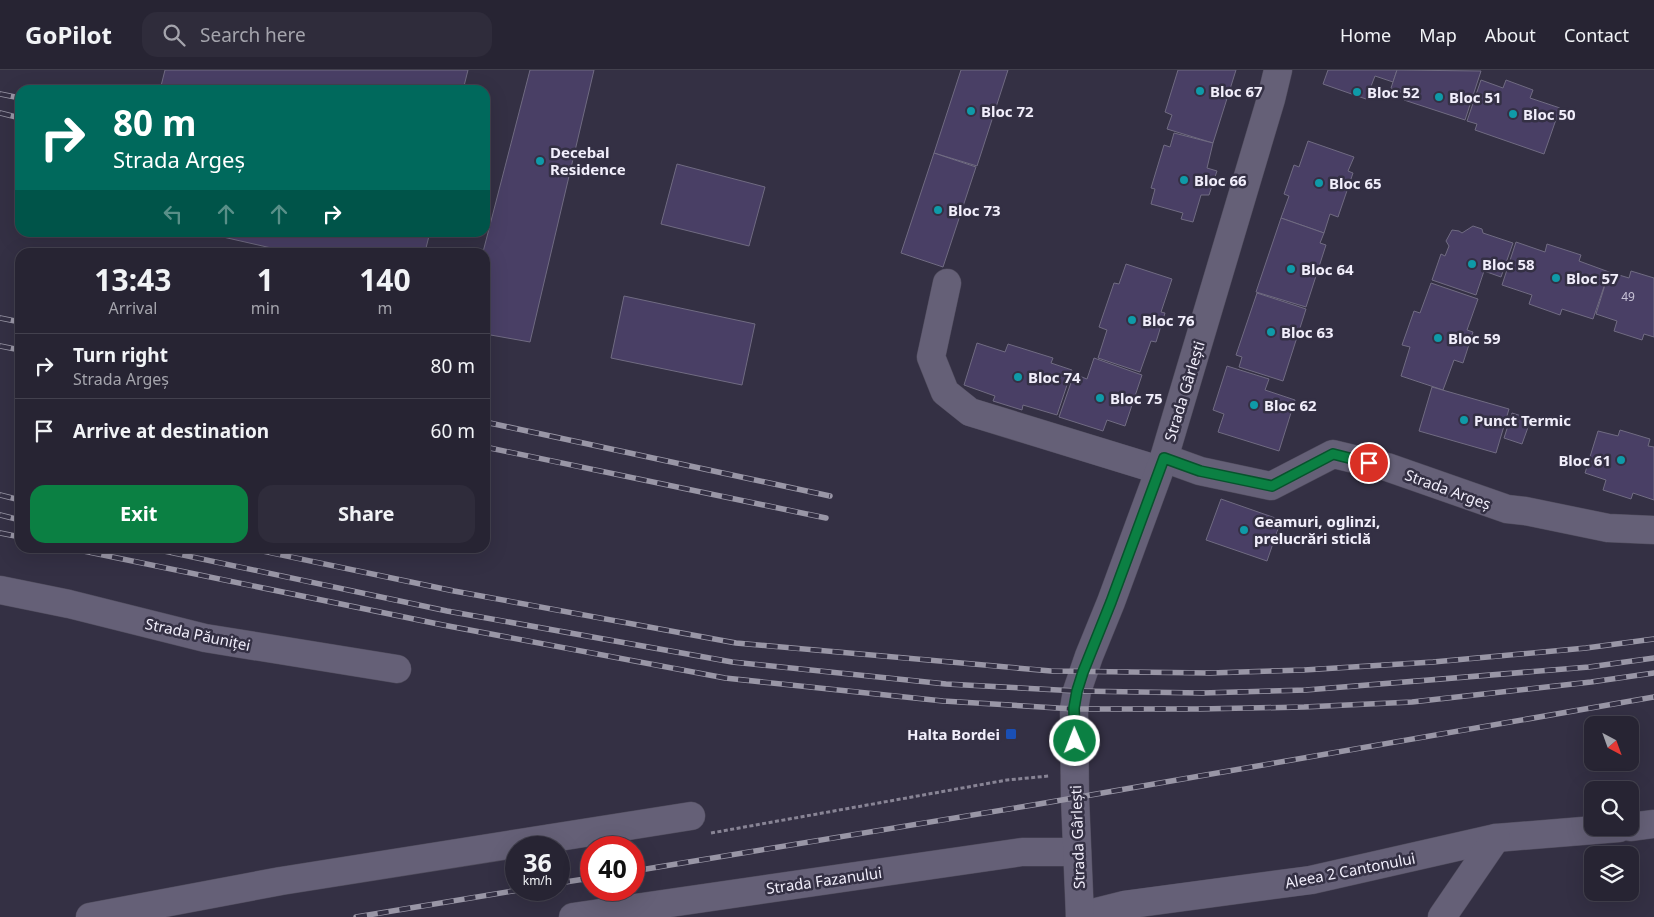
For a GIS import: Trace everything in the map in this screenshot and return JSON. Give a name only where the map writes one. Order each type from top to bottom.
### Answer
[{"type":"street","name":"Strada Gârlești","points":[[1080,917],[1076,852],[1074,708],[1077,691],[1088,656],[1111,602],[1161,464],[1271,99],[1278,70]]},
{"type":"street","name":"Strada Argeș","points":[[948,284],[931,356],[945,392],[970,412],[1161,464],[1272,486],[1333,454],[1387,467],[1507,509],[1608,528],[1654,530]]},
{"type":"street","name":"Strada Păuniței","points":[[0,590],[69,604],[204,638],[398,669]]},
{"type":"street","points":[[90,917],[282,881],[691,816]]},
{"type":"street","points":[[1639,825],[1654,824]]},
{"type":"street","name":"Aleea 2 Cantonului","points":[[1080,917],[1124,906],[1311,880],[1496,838],[1584,831]]},
{"type":"street","points":[[1442,917],[1496,838]]},
{"type":"street","name":"Strada Fazanului","points":[[573,917],[1022,852],[1076,852]]},
{"type":"path","points":[[691,816],[710,833],[1007,780],[1076,774]]},
{"type":"building","points":[[165,70],[468,70],[464,85],[161,85]]},
{"type":"building","name":"Decebal Residence","points":[[530,70],[594,70],[530,342],[490,335],[490,248],[484,248],[487,237],[490,237],[490,225]]},
{"type":"building","name":"Bloc 72","points":[[961,70],[1008,70],[977,166],[934,153]]},
{"type":"building","name":"Bloc 67","points":[[1178,70],[1236,70],[1213,143],[1167,129],[1172,115],[1165,112]]},
{"type":"building","name":"Bloc 52","points":[[1328,70],[1397,70],[1393,82],[1375,76],[1366,99],[1323,84]]},
{"type":"building","name":"Bloc 51","points":[[1397,70],[1481,71],[1465,120],[1404,100],[1406,94],[1391,88]]},
{"type":"building","name":"Bloc 50","points":[[1481,80],[1503,88],[1506,80],[1533,90],[1530,98],[1560,108],[1544,154],[1475,130],[1477,124],[1467,121]]},
{"type":"building","name":"Bloc 66","points":[[1174,133],[1213,143],[1207,168],[1217,171],[1209,195],[1201,195],[1193,222],[1181,219],[1183,213],[1151,204],[1155,189],[1151,188],[1164,145],[1170,147]]},
{"type":"building","name":"Bloc 65","points":[[1308,141],[1354,157],[1348,171],[1353,173],[1338,217],[1330,214],[1324,233],[1281,218],[1289,196],[1284,194],[1294,165],[1299,167]]},
{"type":"building","name":"Bloc 73","points":[[934,153],[976,167],[943,267],[901,253]]},
{"type":"building","points":[[677,164],[765,187],[749,246],[661,224]]},
{"type":"building","name":"Bloc 64","points":[[1281,218],[1324,233],[1320,243],[1326,245],[1306,307],[1256,292]]},
{"type":"building","name":"Bloc 58","points":[[1473,226],[1482,229],[1483,233],[1513,243],[1501,277],[1484,271],[1476,295],[1432,280],[1441,254],[1445,256],[1449,246],[1446,241],[1452,230],[1462,233]]},
{"type":"building","points":[[223,237],[429,237],[426,248],[271,248]]},
{"type":"building","name":"Bloc 57","points":[[1516,242],[1545,252],[1547,244],[1581,255],[1579,261],[1609,272],[1593,319],[1562,309],[1560,315],[1529,304],[1532,295],[1502,285]]},
{"type":"building","name":"Bloc 76","points":[[1126,264],[1172,279],[1161,312],[1165,313],[1156,342],[1151,341],[1140,372],[1098,358],[1107,330],[1099,327],[1114,283],[1119,284]]},
{"type":"building","points":[[1631,271],[1654,278],[1654,337],[1644,334],[1642,340],[1614,331],[1617,321],[1596,314],[1609,272],[1629,278]]},
{"type":"building","name":"Bloc 59","points":[[1431,283],[1478,299],[1467,330],[1473,332],[1463,363],[1454,360],[1443,390],[1401,376],[1410,347],[1402,345],[1414,311],[1420,313]]},
{"type":"building","name":"Bloc 63","points":[[1257,293],[1306,309],[1283,381],[1239,367],[1242,357],[1236,355]]},
{"type":"building","points":[[624,296],[755,324],[742,385],[611,358]]},
{"type":"building","name":"Bloc 74","points":[[977,343],[1005,352],[1008,344],[1053,358],[1051,363],[1072,370],[1057,415],[1023,405],[1022,410],[993,401],[995,396],[964,385]]},
{"type":"building","name":"Bloc 75","points":[[1094,358],[1142,375],[1125,426],[1107,420],[1103,431],[1059,417],[1074,374],[1087,379]]},
{"type":"building","name":"Bloc 62","points":[[1227,366],[1269,379],[1265,390],[1295,400],[1279,451],[1218,432],[1224,414],[1213,410]]},
{"type":"building","name":"Punct Termic","points":[[1432,387],[1509,409],[1496,453],[1419,431]]},
{"type":"building","points":[[1512,413],[1531,419],[1522,444],[1504,438]]},
{"type":"building","name":"Bloc 61","points":[[1620,430],[1650,439],[1648,446],[1654,447],[1654,500],[1633,493],[1631,499],[1603,490],[1606,480],[1585,473],[1598,431],[1618,436]]},
{"type":"building","name":"Geamuri, oglinzi, prelucrări sticlă","points":[[1221,499],[1281,520],[1267,561],[1206,540]]},
{"type":"railway","points":[[0,94],[15,97]]},
{"type":"railway","points":[[0,113],[15,117]]},
{"type":"railway","points":[[0,318],[15,321]]},
{"type":"railway","points":[[0,346],[15,349]]},
{"type":"railway","points":[[490,423],[830,496]]},
{"type":"railway","points":[[490,448],[826,518]]},
{"type":"railway","points":[[0,495],[15,499]]},
{"type":"railway","points":[[0,515],[15,519]]},
{"type":"railway","points":[[0,533],[15,536]]},
{"type":"railway","points":[[93,553],[443,625],[725,678],[943,701],[1074,709],[1304,707],[1412,702],[1654,673]]},
{"type":"railway","points":[[174,553],[447,611],[732,662],[946,684],[1077,691],[1202,693],[1306,690],[1589,667],[1654,658]]},
{"type":"railway","points":[[272,553],[454,591],[736,643],[1051,671],[1210,673],[1304,670],[1433,662],[1586,648],[1654,639]]},
{"type":"railway","points":[[645,869],[1039,804],[1654,697]]},
{"type":"railway","points":[[570,881],[580,880]]},
{"type":"railway","points":[[356,917],[505,892]]},
{"type":"place","name":"Bloc 67","points":[[1200,91]]},
{"type":"place","name":"Bloc 52","points":[[1357,92]]},
{"type":"place","name":"Bloc 51","points":[[1439,97]]},
{"type":"place","name":"Bloc 72","points":[[971,111]]},
{"type":"place","name":"Bloc 50","points":[[1513,114]]},
{"type":"place","name":"Decebal Residence","points":[[540,161]]},
{"type":"place","name":"Bloc 66","points":[[1184,180]]},
{"type":"place","name":"Bloc 65","points":[[1319,183]]},
{"type":"place","name":"Bloc 73","points":[[938,210]]},
{"type":"place","name":"Bloc 58","points":[[1472,264]]},
{"type":"place","name":"Bloc 64","points":[[1291,269]]},
{"type":"place","name":"Bloc 57","points":[[1556,278]]},
{"type":"place","name":"Bloc 76","points":[[1132,320]]},
{"type":"place","name":"Bloc 63","points":[[1271,332]]},
{"type":"place","name":"Bloc 59","points":[[1438,338]]},
{"type":"place","name":"Bloc 74","points":[[1018,377]]},
{"type":"place","name":"Bloc 75","points":[[1100,398]]},
{"type":"place","name":"Bloc 62","points":[[1254,405]]},
{"type":"place","name":"Punct Termic","points":[[1464,420]]},
{"type":"place","name":"Bloc 61","points":[[1621,460]]},
{"type":"place","name":"Geamuri, oglinzi, prelucrări sticlă","points":[[1244,530]]},
{"type":"place","name":"Halta Bordei","points":[[1011,734]]},
{"type":"route","points":[[1075,741],[1074,708],[1077,691],[1088,656],[1111,602],[1164,458],[1200,471],[1272,486],[1333,454],[1369,463]]}]
